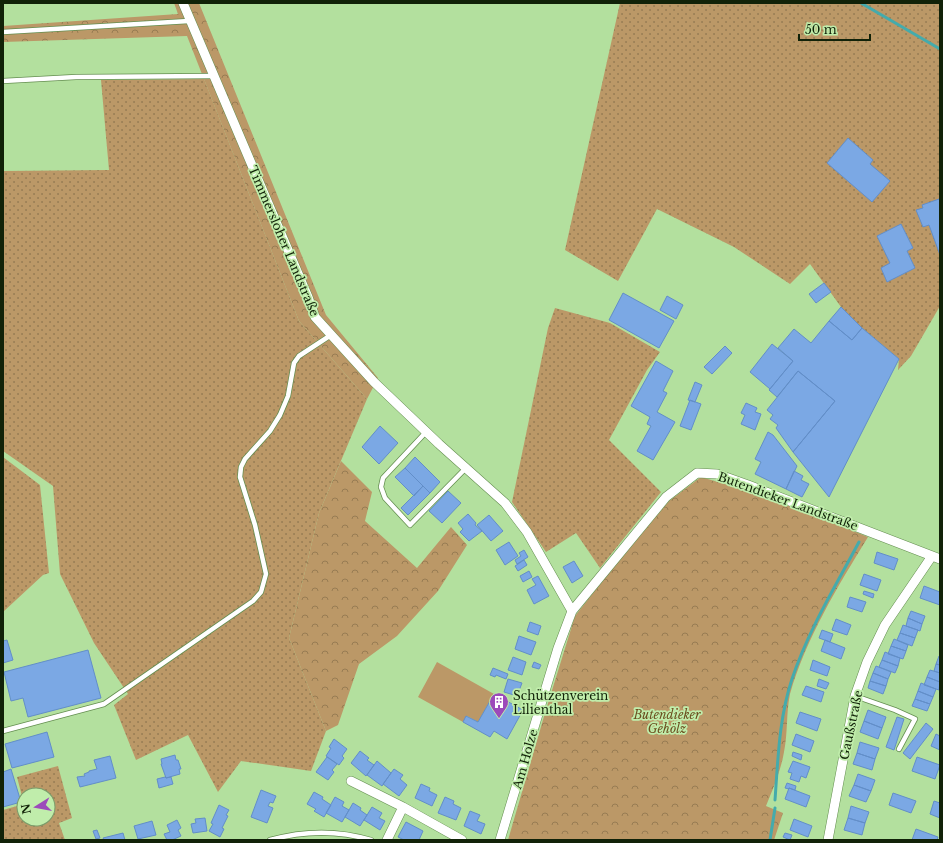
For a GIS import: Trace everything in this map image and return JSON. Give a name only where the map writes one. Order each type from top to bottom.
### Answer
[{"type":"street","name":"Timmersloher Landstraße","points":[[182,3],[308,297],[315,317],[374,382],[426,432],[505,503],[527,532],[572,611]]},
{"type":"street","name":"Butendieker Landstraße","points":[[572,611],[666,497],[697,473],[717,474],[936,557]]},
{"type":"street","name":"Gaußstraße","points":[[828,840],[855,696],[867,662],[886,625],[936,557]]},
{"type":"street","name":"Am Holze","points":[[500,840],[558,648],[572,611]]},
{"type":"street","points":[[351,781],[403,806],[462,840]]},
{"type":"street","points":[[387,840],[403,806]]},
{"type":"lane","points":[[3,32],[190,21]]},
{"type":"lane","points":[[3,81],[76,77],[213,76]]},
{"type":"lane","points":[[3,731],[104,704],[241,610],[253,601],[261,592],[266,574],[255,525],[240,477],[241,468],[245,459],[270,431],[280,415],[288,396],[294,363],[299,356],[331,335]]},
{"type":"lane","points":[[426,432],[383,478],[381,487],[384,498],[410,525],[466,468]]},
{"type":"lane","points":[[855,696],[895,710],[915,719],[900,749]]},
{"type":"lane","points":[[270,840],[287,835],[313,832],[370,840]]},
{"type":"green space","points":[[174,3],[199,3],[326,315],[378,378],[367,399],[299,321],[187,36],[3,42],[3,26],[178,14]]},
{"type":"green space","points":[[620,3],[940,3],[940,306],[911,356],[898,370],[899,359],[862,328],[841,307],[810,264],[790,284],[734,247],[657,209],[618,281],[565,250]]},
{"type":"green space","points":[[204,79],[299,321],[367,399],[319,513],[289,638],[326,731],[311,771],[241,761],[218,792],[188,735],[136,760],[114,705],[128,694],[94,643],[60,574],[53,486],[3,451],[3,171],[109,170],[101,80]]},
{"type":"green space","points":[[555,308],[610,323],[660,352],[647,370],[609,440],[661,492],[600,568],[576,533],[546,552],[512,502],[548,328]]},
{"type":"green space","points":[[3,457],[40,485],[49,573],[43,575],[3,612]]},
{"type":"green space","points":[[341,461],[372,492],[365,521],[417,568],[451,527],[467,545],[438,591],[397,636],[359,664],[338,725],[326,731],[289,638],[319,513]]},
{"type":"green space","name":"Butendieker Gehölz","points":[[701,477],[778,500],[868,537],[834,593],[814,633],[790,694],[783,759],[766,806],[783,813],[774,840],[508,840],[575,616],[669,501]]},
{"type":"green space","points":[[437,662],[494,694],[478,722],[467,716],[463,722],[418,697]]},
{"type":"green space","points":[[58,766],[72,818],[59,823],[65,840],[4,840],[3,810],[16,806],[16,827],[56,827],[56,787],[20,787],[17,777]]},
{"type":"building","points":[[848,138],[873,160],[870,164],[890,181],[872,202],[827,163]]},
{"type":"building","points":[[939,199],[940,255],[929,225],[923,227],[916,210],[923,208],[922,205]]},
{"type":"building","points":[[901,224],[913,248],[907,251],[915,268],[887,282],[881,268],[890,263],[877,236]]},
{"type":"building","points":[[824,283],[831,292],[816,303],[809,294]]},
{"type":"building","points":[[623,293],[674,321],[659,348],[609,320]]},
{"type":"building","points":[[667,296],[683,305],[676,319],[660,310]]},
{"type":"building","points":[[841,307],[862,328],[852,340],[829,321]]},
{"type":"building","points":[[829,321],[852,340],[862,328],[899,359],[829,497],[793,452],[835,401],[798,371],[777,397],[769,390],[793,361],[778,348],[794,329],[811,343]]},
{"type":"building","points":[[772,344],[793,361],[770,389],[750,372]]},
{"type":"building","points":[[725,346],[732,353],[712,374],[704,367]]},
{"type":"building","points":[[656,361],[673,371],[663,391],[667,393],[657,412],[675,422],[653,460],[637,451],[651,426],[647,424],[650,417],[631,406]]},
{"type":"building","points":[[798,371],[835,401],[793,452],[776,428],[778,425],[770,419],[773,415],[767,410]]},
{"type":"building","points":[[695,382],[702,385],[695,402],[688,400]]},
{"type":"building","points":[[690,400],[701,404],[691,430],[680,426]]},
{"type":"building","points":[[746,403],[757,408],[755,412],[761,414],[755,430],[741,424],[745,415],[741,413]]},
{"type":"building","points":[[380,426],[398,443],[379,464],[362,447]]},
{"type":"building","points":[[768,432],[773,435],[797,466],[786,489],[755,474],[761,462],[755,459]]},
{"type":"building","points":[[415,457],[440,482],[430,493],[405,468]]},
{"type":"building","points":[[405,468],[423,486],[414,496],[395,477]]},
{"type":"building","points":[[794,471],[803,476],[801,480],[809,484],[802,497],[786,489]]},
{"type":"building","points":[[423,486],[430,493],[408,515],[401,508]]},
{"type":"building","points":[[448,491],[461,503],[442,523],[429,511]]},
{"type":"building","points":[[468,514],[476,523],[475,525],[482,531],[469,541],[460,532],[463,529],[458,523]]},
{"type":"building","points":[[489,515],[503,531],[491,541],[477,525]]},
{"type":"building","points":[[509,542],[518,556],[505,565],[496,550]]},
{"type":"building","points":[[524,550],[528,557],[517,564],[515,560],[521,556],[519,553]]},
{"type":"building","points":[[877,552],[898,559],[894,570],[874,563]]},
{"type":"building","points":[[524,560],[527,565],[518,571],[515,566]]},
{"type":"building","points":[[574,561],[583,576],[572,583],[563,567]]},
{"type":"building","points":[[529,571],[532,577],[523,582],[520,576]]},
{"type":"building","points":[[864,574],[881,580],[877,591],[860,585]]},
{"type":"building","points":[[538,576],[549,596],[534,604],[527,590],[536,585],[532,579]]},
{"type":"building","points":[[924,586],[940,592],[940,605],[920,598]]},
{"type":"building","points":[[864,591],[874,594],[873,598],[863,594]]},
{"type":"building","points":[[850,597],[866,602],[862,612],[847,607]]},
{"type":"building","points":[[911,611],[925,616],[922,624],[908,618]]},
{"type":"building","points":[[908,618],[922,624],[920,631],[906,626]]},
{"type":"building","points":[[836,619],[851,625],[847,635],[832,630]]},
{"type":"building","points":[[530,622],[541,626],[538,635],[527,631]]},
{"type":"building","points":[[903,625],[918,630],[915,638],[900,633]]},
{"type":"building","points":[[822,630],[833,634],[830,642],[819,638]]},
{"type":"building","points":[[900,633],[915,638],[912,646],[897,640]]},
{"type":"building","points":[[519,636],[536,642],[531,655],[515,649]]},
{"type":"building","points":[[894,639],[908,645],[906,651],[891,646]]},
{"type":"building","points":[[7,640],[13,660],[3,663],[3,641]]},
{"type":"building","points":[[825,640],[845,648],[841,659],[821,651]]},
{"type":"building","points":[[891,646],[906,651],[903,659],[888,654]]},
{"type":"building","points":[[88,650],[101,698],[28,717],[23,698],[11,701],[4,672]]},
{"type":"building","points":[[885,652],[900,658],[898,666],[882,660]]},
{"type":"building","points":[[939,656],[940,657],[940,665],[936,664]]},
{"type":"building","points":[[513,657],[526,662],[522,675],[508,670]]},
{"type":"building","points":[[813,660],[830,667],[827,676],[810,670]]},
{"type":"building","points":[[882,660],[898,666],[895,673],[879,667]]},
{"type":"building","points":[[534,662],[541,665],[539,669],[532,667]]},
{"type":"building","points":[[936,664],[940,665],[940,673],[934,671]]},
{"type":"building","points":[[876,666],[891,672],[888,679],[873,673]]},
{"type":"building","points":[[493,668],[508,674],[506,679],[496,675],[495,677],[490,675]]},
{"type":"building","points":[[930,670],[940,673],[940,682],[927,677]]},
{"type":"building","points":[[873,673],[888,679],[886,686],[870,681]]},
{"type":"building","points":[[927,677],[940,682],[939,690],[924,685]]},
{"type":"building","points":[[508,679],[522,683],[517,696],[504,692]]},
{"type":"building","points":[[819,679],[829,683],[826,689],[817,686]]},
{"type":"building","points":[[870,681],[886,686],[883,694],[868,688]]},
{"type":"building","points":[[921,683],[936,689],[933,697],[918,691]]},
{"type":"building","points":[[806,686],[824,692],[821,702],[802,695]]},
{"type":"building","points":[[918,691],[933,697],[930,704],[915,699]]},
{"type":"building","name":"Schützenverein Lilienthal","points":[[494,694],[523,710],[507,739],[494,731],[490,737],[463,722],[466,716],[478,722]]},
{"type":"building","points":[[915,699],[930,704],[927,711],[912,706]]},
{"type":"building","points":[[868,710],[886,717],[882,728],[864,721]]},
{"type":"building","points":[[800,712],[821,719],[817,731],[796,723]]},
{"type":"building","points":[[897,717],[904,719],[894,750],[886,747]]},
{"type":"building","points":[[864,721],[882,728],[878,739],[860,732]]},
{"type":"building","points":[[926,723],[933,729],[910,759],[903,753]]},
{"type":"building","points":[[47,732],[54,757],[12,768],[5,744]]},
{"type":"building","points":[[796,734],[814,741],[810,752],[792,745]]},
{"type":"building","points":[[936,734],[940,736],[940,750],[931,746]]},
{"type":"building","points":[[334,739],[347,749],[342,756],[344,758],[339,765],[326,756]]},
{"type":"building","points":[[860,742],[879,748],[875,759],[857,753]]},
{"type":"building","points":[[360,751],[369,758],[367,760],[374,765],[366,776],[351,763]]},
{"type":"building","points":[[793,752],[802,755],[801,760],[792,756]]},
{"type":"building","points":[[857,753],[875,759],[872,770],[853,764]]},
{"type":"building","points":[[175,755],[181,769],[179,769],[180,774],[166,778],[161,764],[161,759]]},
{"type":"building","points":[[110,756],[116,778],[80,787],[77,777],[85,776],[84,774],[89,771],[97,769],[94,760]]},
{"type":"building","points":[[327,757],[337,764],[332,770],[334,772],[328,780],[316,772]]},
{"type":"building","points":[[917,757],[940,765],[935,779],[912,771]]},
{"type":"building","points":[[377,761],[391,773],[382,786],[367,775]]},
{"type":"building","points":[[793,761],[810,767],[806,778],[801,776],[799,782],[790,779],[792,773],[788,772]]},
{"type":"building","points":[[11,769],[16,787],[16,803],[3,807],[3,772]]},
{"type":"building","points":[[394,769],[403,775],[400,779],[407,785],[399,796],[383,784]]},
{"type":"building","points":[[858,774],[875,780],[871,791],[854,785]]},
{"type":"building","points":[[171,777],[173,784],[159,788],[157,779]]},
{"type":"building","points":[[787,783],[796,786],[795,790],[785,788]]},
{"type":"building","points":[[421,784],[430,788],[429,791],[437,795],[432,806],[415,798]]},
{"type":"building","points":[[854,785],[871,791],[866,802],[849,796]]},
{"type":"building","points":[[789,788],[810,796],[806,807],[785,799]]},
{"type":"building","points":[[261,790],[276,796],[273,803],[270,802],[268,806],[273,808],[267,823],[251,817]]},
{"type":"building","points":[[314,792],[323,797],[322,799],[331,805],[324,817],[314,811],[316,809],[307,804]]},
{"type":"building","points":[[893,793],[916,801],[911,813],[889,805]]},
{"type":"building","points":[[335,797],[344,802],[342,806],[349,810],[342,822],[326,813]]},
{"type":"building","points":[[445,797],[454,801],[453,804],[461,808],[456,820],[438,813]]},
{"type":"building","points":[[934,801],[940,803],[940,818],[930,814]]},
{"type":"building","points":[[353,803],[361,808],[360,810],[367,815],[360,826],[345,817]]},
{"type":"building","points":[[219,805],[229,810],[226,815],[228,816],[222,828],[224,829],[220,837],[209,831],[213,824],[211,823]]},
{"type":"building","points":[[851,806],[869,812],[865,823],[848,818]]},
{"type":"building","points":[[372,807],[382,813],[379,818],[385,821],[380,830],[364,820]]},
{"type":"building","points":[[470,811],[480,815],[477,821],[485,824],[481,834],[464,826]]},
{"type":"building","points":[[205,818],[207,831],[193,833],[191,824],[196,823],[195,819]]},
{"type":"building","points":[[848,818],[865,823],[862,835],[844,830]]},
{"type":"building","points":[[794,819],[812,826],[808,837],[790,830]]},
{"type":"building","points":[[177,820],[181,828],[178,830],[181,836],[172,840],[167,840],[164,834],[170,832],[167,825]]},
{"type":"building","points":[[152,821],[156,835],[138,839],[134,826]]},
{"type":"building","points":[[406,822],[423,831],[419,840],[404,840],[398,837]]},
{"type":"building","points":[[916,829],[938,837],[937,840],[912,840]]},
{"type":"building","points":[[97,830],[100,838],[96,839],[93,831]]},
{"type":"building","points":[[123,833],[125,840],[104,840],[103,838]]},
{"type":"building","points":[[785,833],[792,835],[790,840],[783,837]]},
{"type":"waterway","points":[[861,3],[940,49]]},
{"type":"waterway","points":[[775,800],[778,754],[784,709],[792,679],[798,661],[814,626],[859,542]]},
{"type":"waterway","points":[[770,840],[775,808]]},
{"type":"place","name":"Schützenverein Lilienthal","points":[[499,719]]}]
